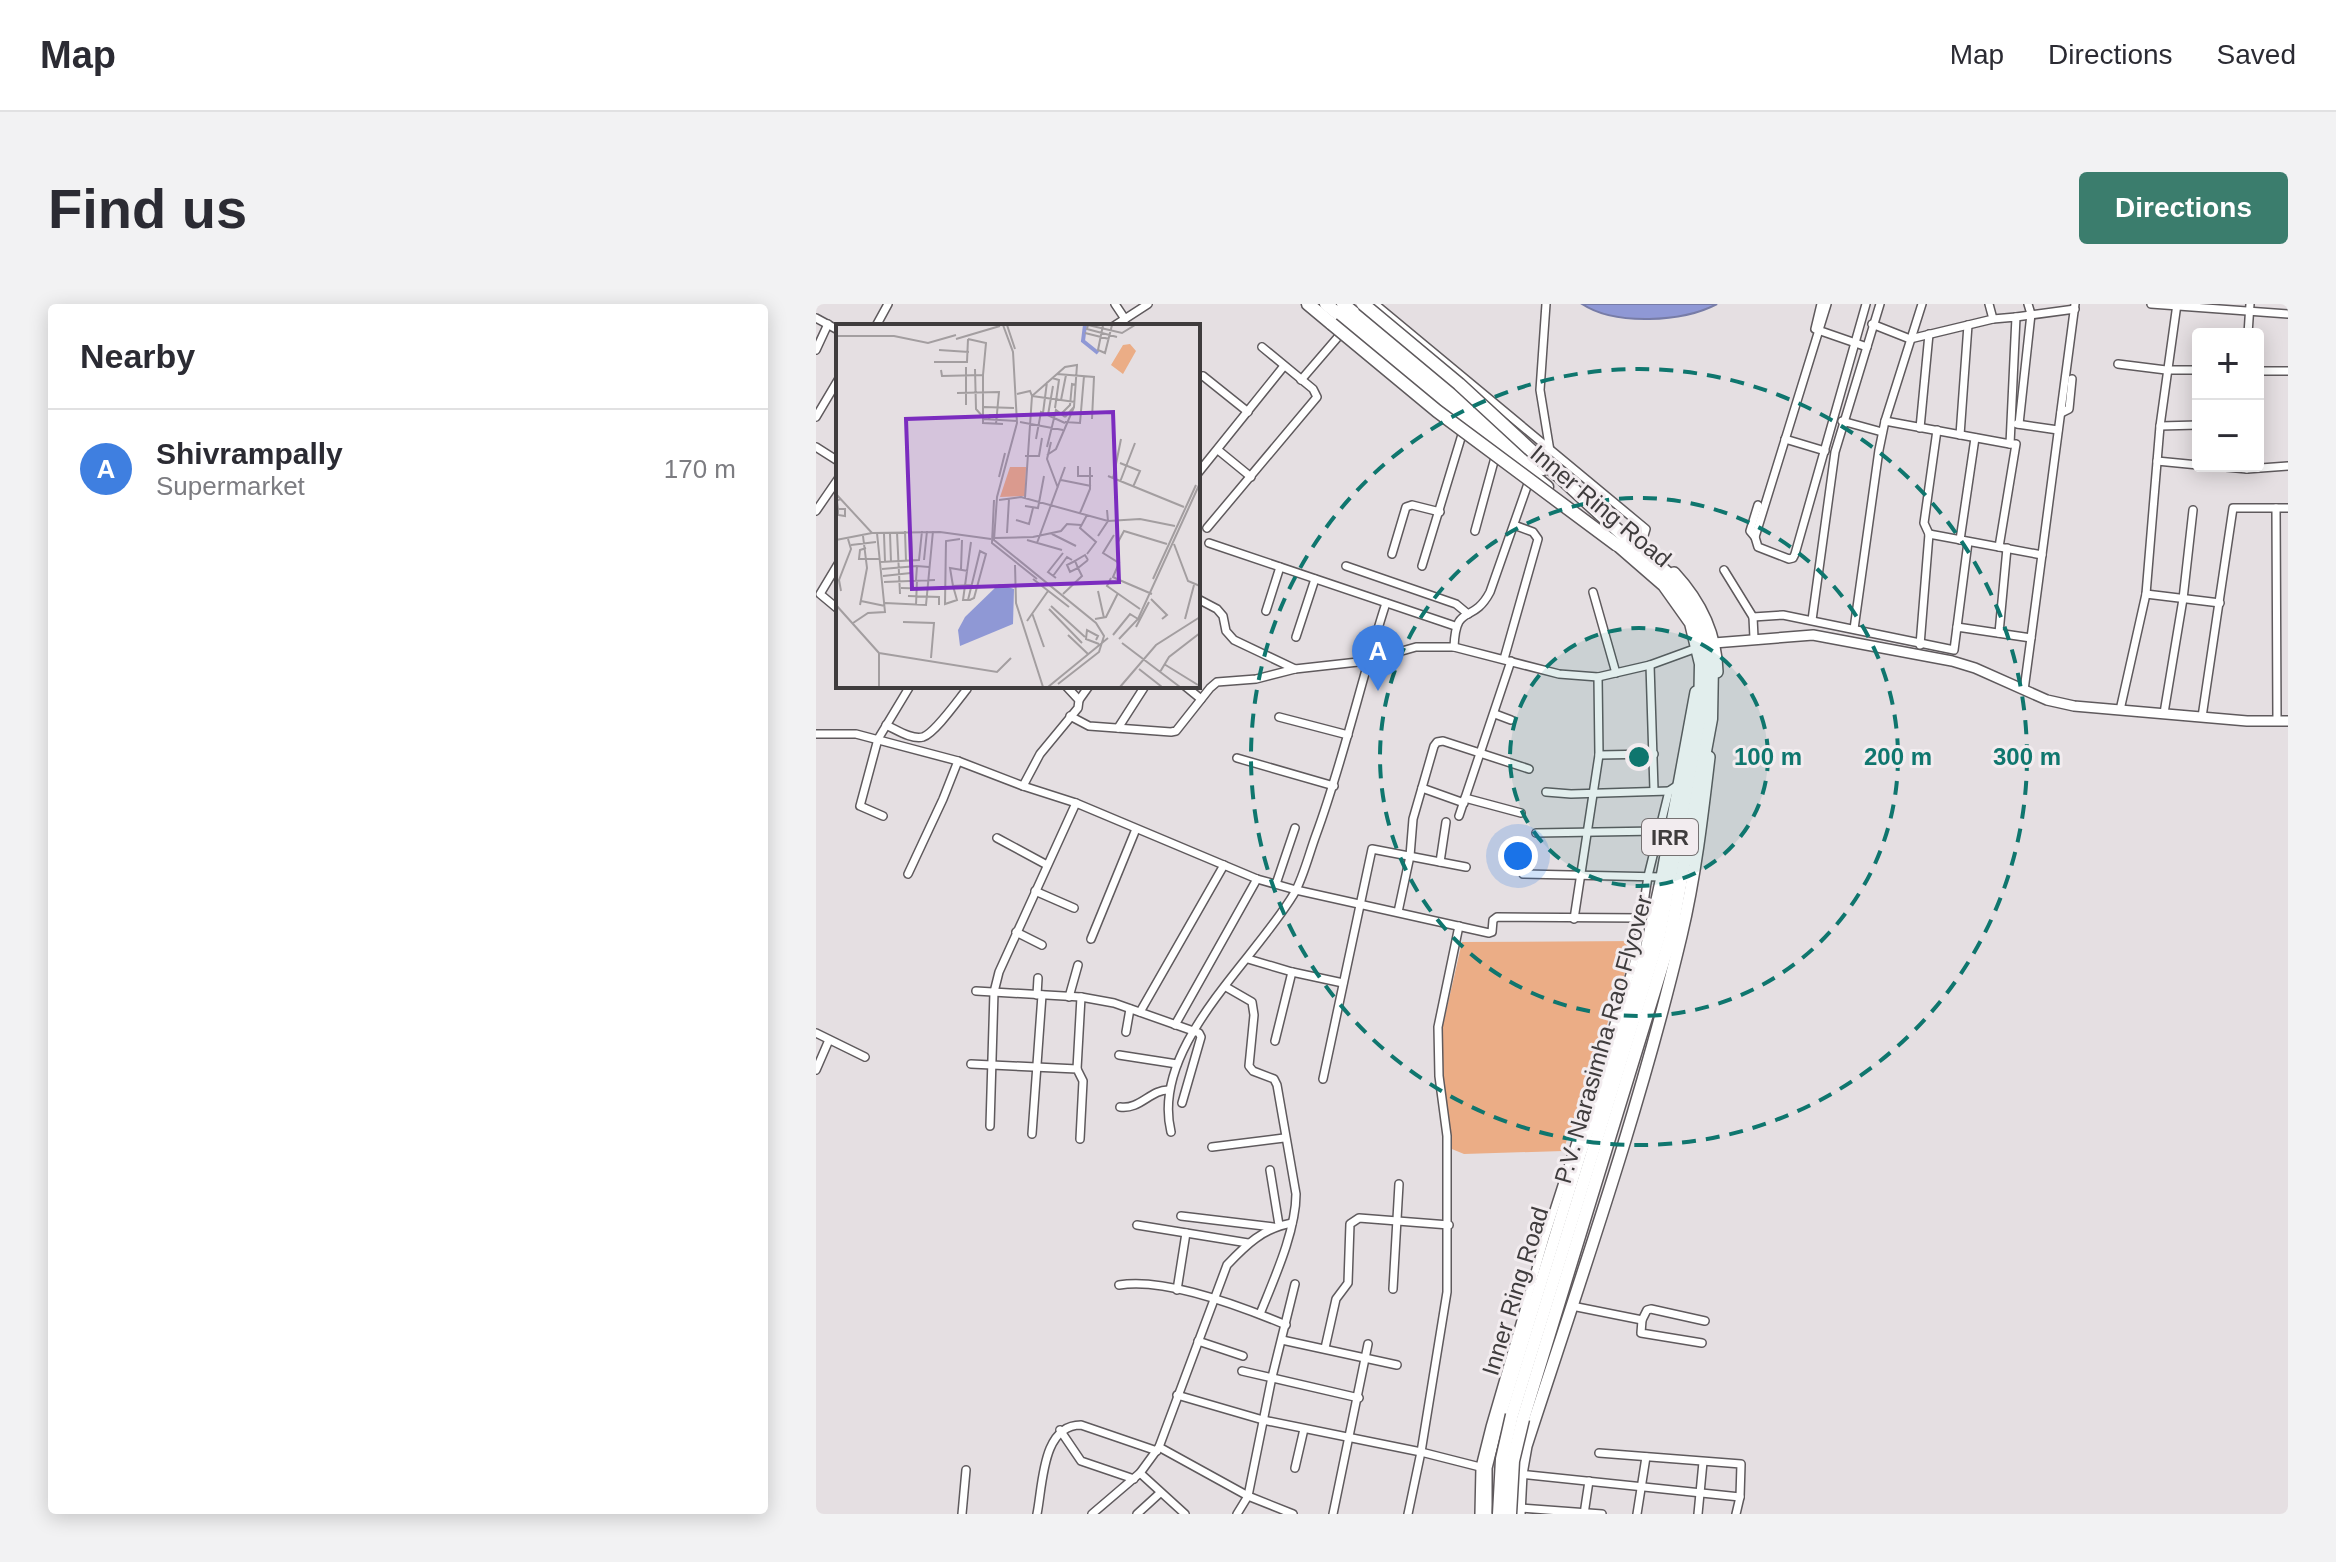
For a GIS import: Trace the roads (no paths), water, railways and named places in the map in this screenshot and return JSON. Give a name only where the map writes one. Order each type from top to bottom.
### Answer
[{"type":"highway","points":[[1308,304],[1343,329],[1473,439],[1621,540]]},
{"type":"highway","name":"P.V. Narasimha Rao Flyover","points":[[1324,304],[1673,578],[1700,619],[1712,664],[1711,719],[1670,939],[1523,1419],[1513,1461],[1516,1512]]},
{"type":"highway","name":"P.V. Narasimha Rao Flyover","points":[[1345,304],[1621,540],[1664,585],[1691,623],[1701,664],[1700,717],[1659,936],[1506,1438],[1499,1514]]},
{"type":"highway","points":[[1364,308],[1482,405],[1621,540]]},
{"type":"main road","name":"Inner Ring Road","points":[[1324,304],[1343,329],[1466,422],[1653,577],[1680,614],[1694,649],[1696,693],[1674,788],[1662,877],[1644,959],[1483,1467],[1486,1514]]},
{"type":"main road","name":"Inner Ring Road","points":[[1345,304],[1364,308],[1670,568],[1689,590],[1705,617],[1715,646],[1717,695],[1700,831],[1681,936],[1619,1160],[1526,1446],[1516,1512]]},
{"type":"street","points":[[877,324],[888,304]]},
{"type":"street","points":[[1115,304],[1125,319]]},
{"type":"street","points":[[1117,324],[1148,304]]},
{"type":"street","name":"Inner Ring Road","points":[[1300,304],[1343,329]]},
{"type":"street","name":"Inner Ring Road","points":[[1375,304],[1646,529],[1641,545]]},
{"type":"street","points":[[1546,304],[1540,390],[1550,451]]},
{"type":"street","points":[[1755,537],[1824,304]]},
{"type":"street","points":[[1758,505],[1750,531],[1758,547],[1793,558],[1866,304]]},
{"type":"street","points":[[1812,620],[1835,452],[1880,304]]},
{"type":"street","points":[[1854,629],[1882,432],[1922,304]]},
{"type":"street","points":[[1989,304],[1993,319]]},
{"type":"street","points":[[2019,424],[2031,314],[2028,304]]},
{"type":"street","points":[[2151,304],[2250,308],[2288,314]]},
{"type":"street","points":[[1861,319],[1910,339],[1993,319],[2031,314],[2042,308],[2075,306],[2024,690]]},
{"type":"street","points":[[2120,710],[2146,594],[2160,426],[2176,306]]},
{"type":"street","points":[[2248,328],[2250,308]]},
{"type":"street","points":[[2010,444],[2016,317]]},
{"type":"street","points":[[816,318],[836,329]]},
{"type":"street","points":[[816,350],[828,324]]},
{"type":"street","points":[[1960,435],[1968,325]]},
{"type":"street","points":[[1303,381],[1343,329]]},
{"type":"street","points":[[1303,381],[1343,329]]},
{"type":"street","points":[[1818,331],[1867,347]]},
{"type":"street","points":[[1920,428],[1929,334]]},
{"type":"street","points":[[1207,528],[1315,400],[1316,393],[1262,347]]},
{"type":"street","points":[[2118,364],[2192,370]]},
{"type":"street","points":[[1200,471],[1284,366]]},
{"type":"street","points":[[2264,371],[2288,371]]},
{"type":"street","points":[[1203,376],[1248,412]]},
{"type":"street","points":[[2061,413],[2069,409],[2072,379]]},
{"type":"street","points":[[816,417],[836,383]]},
{"type":"street","points":[[1832,418],[1882,432]]},
{"type":"street","points":[[1885,421],[2016,444],[2003,548],[1999,633]]},
{"type":"street","points":[[1422,566],[1466,422]]},
{"type":"street","points":[[2010,422],[2058,430]]},
{"type":"street","points":[[2160,426],[2192,425]]},
{"type":"street","points":[[1920,645],[1929,534],[1924,523],[1937,430]]},
{"type":"street","points":[[1753,617],[1783,615],[1954,650],[1975,438]]},
{"type":"street","points":[[1785,439],[1835,452]]},
{"type":"street","points":[[816,447],[836,460]]},
{"type":"street","points":[[1475,531],[1498,448]]},
{"type":"street","points":[[1218,450],[1251,477]]},
{"type":"street","points":[[2157,461],[2192,464]]},
{"type":"street","points":[[2264,467],[2288,466]]},
{"type":"street","points":[[1454,647],[1455,626],[1459,618],[1480,608],[1490,592],[1531,475]]},
{"type":"street","points":[[816,511],[836,482]]},
{"type":"street","points":[[1392,554],[1409,504],[1440,512]]},
{"type":"street","points":[[2202,717],[2233,508],[2288,508]]},
{"type":"street","points":[[1715,646],[1813,635],[1952,661],[2047,700],[2074,706],[2283,721],[2276,508]]},
{"type":"street","points":[[2164,713],[2183,599],[2193,510]]},
{"type":"street","points":[[1459,816],[1495,714],[1538,539],[1533,532],[1514,525]]},
{"type":"street","points":[[1929,534],[2042,555]]},
{"type":"street","points":[[1209,543],[1455,626]]},
{"type":"street","points":[[1346,566],[1456,604],[1468,614]]},
{"type":"street","points":[[836,567],[820,594],[836,607]]},
{"type":"street","points":[[1266,611],[1280,567]]},
{"type":"street","points":[[1724,570],[1753,617],[1754,638]]},
{"type":"street","points":[[1296,637],[1315,579]]},
{"type":"street","points":[[1593,592],[1616,673]]},
{"type":"street","points":[[2146,594],[2220,603]]},
{"type":"street","points":[[1200,600],[1223,616],[1226,631],[1234,640],[1295,669]]},
{"type":"street","points":[[1171,1132],[1169,1090],[1177,1064],[1194,1031],[1296,890],[1334,786],[1367,661],[1386,603]]},
{"type":"street","points":[[1957,627],[2031,638]]},
{"type":"street","points":[[1877,647],[1879,634]]},
{"type":"street","points":[[1888,649],[1890,636]]},
{"type":"street","points":[[1715,646],[1754,638],[1776,638]]},
{"type":"street","points":[[1070,716],[1089,726],[1176,731],[1217,682],[1256,679],[1295,669],[1367,661],[1416,647],[1454,647],[1559,674],[1598,677],[1650,665],[1694,649]]},
{"type":"street","points":[[1650,665],[1654,790]]},
{"type":"street","points":[[1574,919],[1599,755],[1598,677]]},
{"type":"street","points":[[883,816],[860,806],[878,739],[909,688]]},
{"type":"street","points":[[1068,688],[1079,700]]},
{"type":"street","points":[[1023,786],[1040,754],[1078,708],[1079,700],[1088,688]]},
{"type":"street","points":[[1118,728],[1144,688]]},
{"type":"street","points":[[1187,688],[1201,699]]},
{"type":"street","points":[[886,725],[910,736],[922,737],[930,732],[967,689]]},
{"type":"street","points":[[1495,714],[1511,720]]},
{"type":"street","points":[[1279,717],[1348,735]]},
{"type":"street","points":[[816,734],[856,734],[958,761],[1076,803],[1257,879],[1489,933],[1497,917],[1643,918]]},
{"type":"street","points":[[1398,912],[1410,856],[1413,819],[1437,742],[1443,741],[1529,769]]},
{"type":"street","points":[[1599,755],[1654,754]]},
{"type":"street","points":[[1237,758],[1334,786]]},
{"type":"street","points":[[908,874],[958,761]]},
{"type":"street","points":[[1422,788],[1521,813]]},
{"type":"street","points":[[1479,1514],[1483,1467],[1545,1238],[1636,956],[1658,831],[1674,788],[1593,793],[1546,792]]},
{"type":"street","points":[[990,1126],[994,992],[999,972],[1076,803]]},
{"type":"street","points":[[1440,862],[1446,822]]},
{"type":"street","points":[[1276,884],[1295,828]]},
{"type":"street","points":[[1091,939],[1136,829]]},
{"type":"street","points":[[1536,833],[1658,831]]},
{"type":"street","points":[[997,838],[1047,865]]},
{"type":"street","points":[[1323,1079],[1372,849],[1466,867]]},
{"type":"street","points":[[1140,1012],[1224,865]]},
{"type":"street","points":[[1523,874],[1662,877]]},
{"type":"street","points":[[1175,1025],[1257,879]]},
{"type":"street","points":[[1035,891],[1074,908]]},
{"type":"street","points":[[1408,1514],[1447,1292],[1447,1136],[1439,1076],[1438,1027],[1459,926]]},
{"type":"street","points":[[1016,932],[1042,945]]},
{"type":"street","points":[[1248,959],[1343,983]]},
{"type":"street","points":[[1069,997],[1078,965]]},
{"type":"street","points":[[1275,1041],[1292,972]]},
{"type":"street","points":[[1032,1134],[1038,978]]},
{"type":"street","points":[[1226,987],[1252,1002],[1254,1015],[1249,1066],[1253,1071],[1274,1079],[1296,1194],[1292,1223],[1260,1314]]},
{"type":"street","points":[[976,991],[1081,997],[1114,1003],[1199,1033],[1201,1037],[1182,1103]]},
{"type":"street","points":[[1080,1139],[1083,1081],[1077,1069],[1081,997]]},
{"type":"street","points":[[1126,1032],[1130,1009]]},
{"type":"street","points":[[816,1033],[865,1057]]},
{"type":"street","points":[[816,1070],[829,1040]]},
{"type":"street","points":[[1119,1055],[1177,1064]]},
{"type":"street","points":[[971,1064],[1077,1069]]},
{"type":"street","points":[[1120,1107],[1131,1107],[1157,1090],[1169,1090]]},
{"type":"street","points":[[1212,1147],[1284,1138]]},
{"type":"street","points":[[1270,1170],[1276,1226]]},
{"type":"street","points":[[1393,1289],[1399,1184]]},
{"type":"street","points":[[1181,1216],[1276,1226],[1292,1223]]},
{"type":"street","points":[[1325,1348],[1336,1299],[1348,1283],[1350,1224],[1359,1218],[1449,1225]]},
{"type":"street","points":[[1137,1225],[1248,1243]]},
{"type":"street","points":[[1092,1514],[1137,1476],[1158,1449],[1227,1265],[1248,1243],[1276,1226]]},
{"type":"street","points":[[1177,1290],[1186,1233]]},
{"type":"street","points":[[1119,1285],[1139,1282],[1177,1290],[1214,1299],[1286,1325]]},
{"type":"street","points":[[1237,1514],[1248,1496],[1295,1284]]},
{"type":"street","points":[[1572,1306],[1642,1320]]},
{"type":"street","points":[[1702,1343],[1641,1333],[1642,1320],[1647,1310],[1651,1309],[1705,1321]]},
{"type":"street","points":[[1282,1340],[1397,1365]]},
{"type":"street","points":[[1198,1341],[1243,1356]]},
{"type":"street","points":[[1333,1514],[1368,1344]]},
{"type":"street","points":[[1242,1371],[1359,1398]]},
{"type":"street","points":[[1177,1395],[1263,1420],[1521,1474],[1740,1497]]},
{"type":"street","points":[[1037,1514],[1052,1441],[1060,1430],[1070,1425],[1081,1425],[1158,1449],[1274,1510],[1293,1514]]},
{"type":"street","points":[[1295,1468],[1304,1429]]},
{"type":"street","points":[[1060,1430],[1081,1461],[1137,1476],[1185,1514]]},
{"type":"street","points":[[1599,1453],[1741,1464],[1739,1513]]},
{"type":"street","points":[[1637,1514],[1646,1457]]},
{"type":"street","points":[[1698,1514],[1703,1462]]},
{"type":"street","points":[[962,1514],[966,1470]]},
{"type":"street","points":[[1584,1513],[1589,1481]]},
{"type":"street","points":[[1137,1514],[1160,1493]]},
{"type":"street","points":[[1516,1512],[1602,1514]]},
{"type":"water","points":[[1582,304],[1717,304],[1686,315],[1649,319],[1612,316]]},
{"type":"place","name":"Shivrampally","points":[[1378,691]]}]
